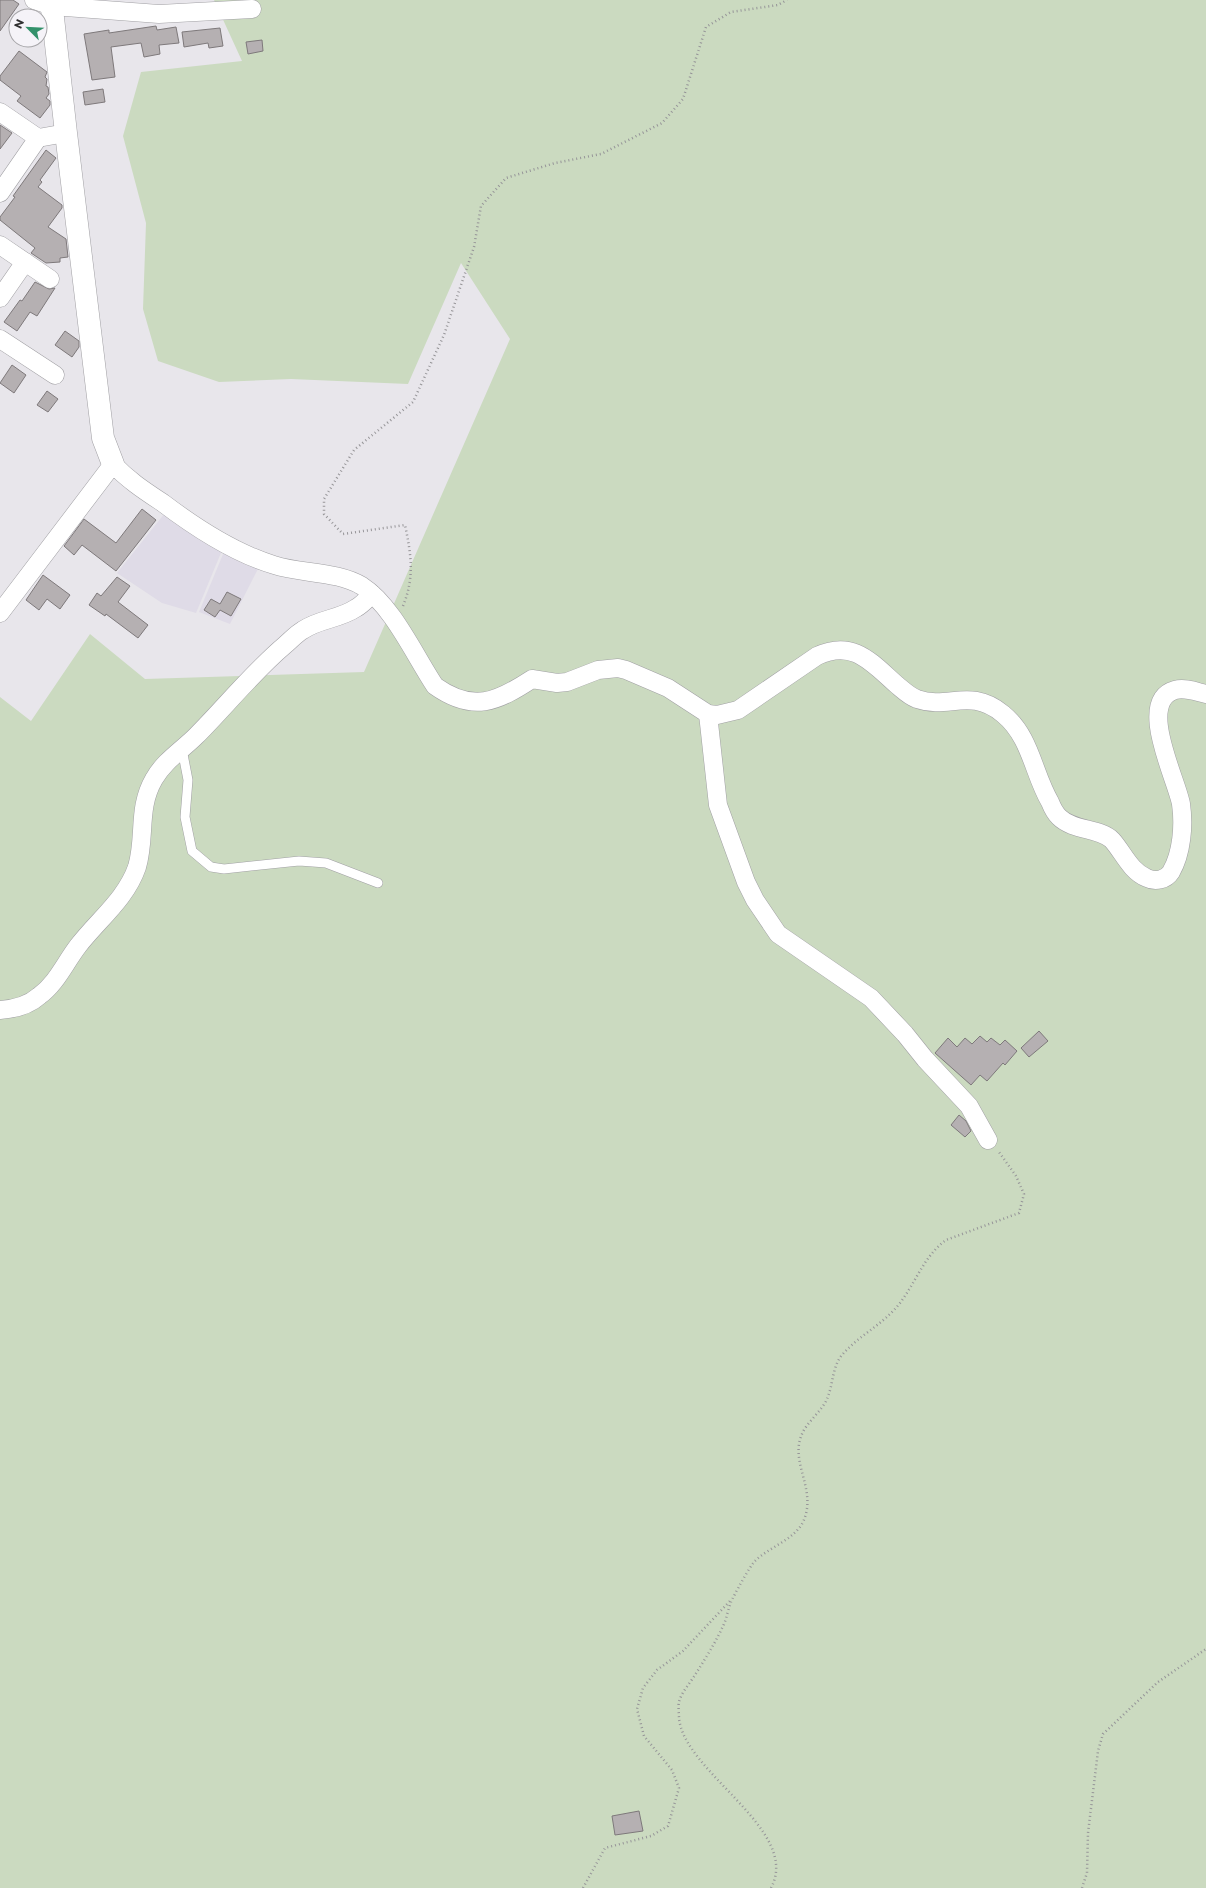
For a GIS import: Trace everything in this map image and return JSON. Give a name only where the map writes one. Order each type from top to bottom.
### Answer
[{"type":"street","points":[[252,9],[159,14],[46,2],[66,133],[103,438],[113,464],[125,477],[183,519],[239,551],[273,565],[295,571],[349,580],[363,587],[390,612],[435,686],[447,694],[467,701],[486,702],[500,698],[532,679],[557,683],[567,682],[598,670],[618,668],[641,675],[668,688],[708,714],[717,715],[738,710],[802,664],[829,650],[848,650],[857,652],[916,699],[934,702],[977,700],[1004,715],[1029,750],[1045,794],[1058,816],[1068,824],[1106,836],[1112,840],[1139,873],[1147,878],[1156,880],[1164,879],[1172,868],[1179,853],[1182,806],[1179,792],[1162,746],[1159,729],[1161,702],[1166,694],[1176,690],[1186,689],[1206,694]]},
{"type":"street","points":[[0,112],[38,138],[66,133]]},
{"type":"street","points":[[0,193],[38,138]]},
{"type":"street","points":[[0,245],[50,279]]},
{"type":"street","points":[[0,298],[25,262]]},
{"type":"street","points":[[0,338],[55,375]]},
{"type":"street","points":[[0,613],[113,464]]},
{"type":"street","points":[[0,1010],[11,1009],[28,1004],[47,990],[89,932],[123,895],[130,884],[137,866],[142,808],[154,778],[167,762],[196,737],[271,657],[303,630],[321,621],[356,608],[372,594]]},
{"type":"street","points":[[708,714],[718,805],[746,882],[755,900],[778,934],[871,998],[969,1106],[988,1140]]},
{"type":"lane","points":[[182,749],[188,780],[184,817],[192,850],[211,867],[224,869],[299,861],[326,863],[378,883]]},
{"type":"path","points":[[396,622],[409,591],[412,564],[405,525],[343,534],[324,514],[324,499],[354,450],[413,402],[444,335],[474,247],[481,206],[506,178],[555,163],[601,154],[662,123],[683,99],[706,27],[731,12],[778,5],[787,0]]},
{"type":"path","points":[[583,1888],[605,1848],[651,1836],[668,1826],[679,1788],[672,1770],[644,1736],[636,1709],[643,1688],[657,1670],[683,1651],[731,1600],[754,1562],[798,1529],[804,1520],[807,1504],[807,1487],[798,1454],[802,1434],[816,1417],[827,1400],[840,1356],[889,1316],[901,1301],[928,1257],[936,1247],[946,1240],[1019,1213],[1024,1194],[1016,1176],[988,1140]]},
{"type":"path","points":[[731,1600],[725,1623],[708,1655],[679,1701],[679,1717],[681,1729],[698,1757],[744,1807],[765,1835],[777,1863],[771,1888]]},
{"type":"path","points":[[1082,1888],[1087,1874],[1088,1833],[1098,1751],[1103,1734],[1158,1682],[1206,1650]]},
{"type":"shaded area","points":[[165,513],[223,548],[196,613],[162,603],[117,573]]},
{"type":"shaded area","points":[[226,547],[260,565],[230,624],[199,612]]},
{"type":"green space","points":[[214,0],[1206,0],[1206,1888],[0,1888],[0,697],[31,721],[90,634],[145,679],[364,672],[510,339],[461,263],[408,384],[291,379],[219,382],[158,361],[143,309],[146,223],[123,136],[141,72],[242,61]]},
{"type":"building","points":[[0,0],[13,0],[19,4],[16,8],[8,8],[8,20],[0,31]]},
{"type":"building","points":[[156,26],[157,30],[176,27],[179,43],[159,45],[160,54],[144,57],[141,43],[111,47],[115,77],[92,80],[84,34],[109,30],[109,33]]},
{"type":"building","points":[[220,28],[223,46],[209,48],[208,43],[184,47],[182,32]]},
{"type":"building","points":[[262,40],[263,51],[248,54],[246,42]]},
{"type":"building","points":[[19,51],[47,72],[45,77],[47,79],[46,86],[48,87],[49,94],[46,98],[50,101],[50,105],[40,118],[17,101],[21,96],[0,80],[0,76]]},
{"type":"building","points":[[103,89],[105,102],[85,105],[83,92]]},
{"type":"building","points":[[0,125],[12,133],[0,149]]},
{"type":"building","points":[[46,150],[56,158],[40,180],[42,182],[38,187],[62,205],[62,208],[48,227],[66,239],[68,257],[60,258],[60,262],[46,263],[31,253],[35,248],[0,220],[0,217]]},
{"type":"building","points":[[35,282],[49,289],[55,288],[37,316],[30,312],[17,331],[4,322],[20,300],[22,301]]},
{"type":"building","points":[[65,331],[79,341],[79,347],[72,357],[55,345]]},
{"type":"building","points":[[12,365],[26,375],[14,393],[0,383]]},
{"type":"building","points":[[47,391],[58,399],[48,412],[37,405]]},
{"type":"building","points":[[142,509],[156,520],[116,571],[82,545],[74,555],[64,546],[84,519],[116,543]]},
{"type":"building","points":[[43,575],[70,595],[60,609],[47,599],[39,610],[26,600]]},
{"type":"building","points":[[117,577],[130,586],[118,602],[148,625],[138,638],[106,614],[105,616],[89,605],[97,593],[101,596]]},
{"type":"building","points":[[227,592],[241,599],[231,616],[220,610],[215,617],[204,610],[211,599],[220,604]]},
{"type":"building","points":[[1039,1031],[1048,1041],[1029,1057],[1021,1048]]},
{"type":"building","points":[[980,1036],[987,1042],[991,1038],[1000,1045],[1005,1040],[1017,1051],[1005,1065],[1003,1063],[987,1081],[980,1075],[971,1085],[935,1053],[948,1038],[957,1047],[965,1038],[972,1044]]},
{"type":"building","points":[[959,1115],[966,1121],[971,1131],[965,1137],[951,1125]]},
{"type":"building","points":[[639,1811],[643,1831],[615,1835],[612,1816]]}]
